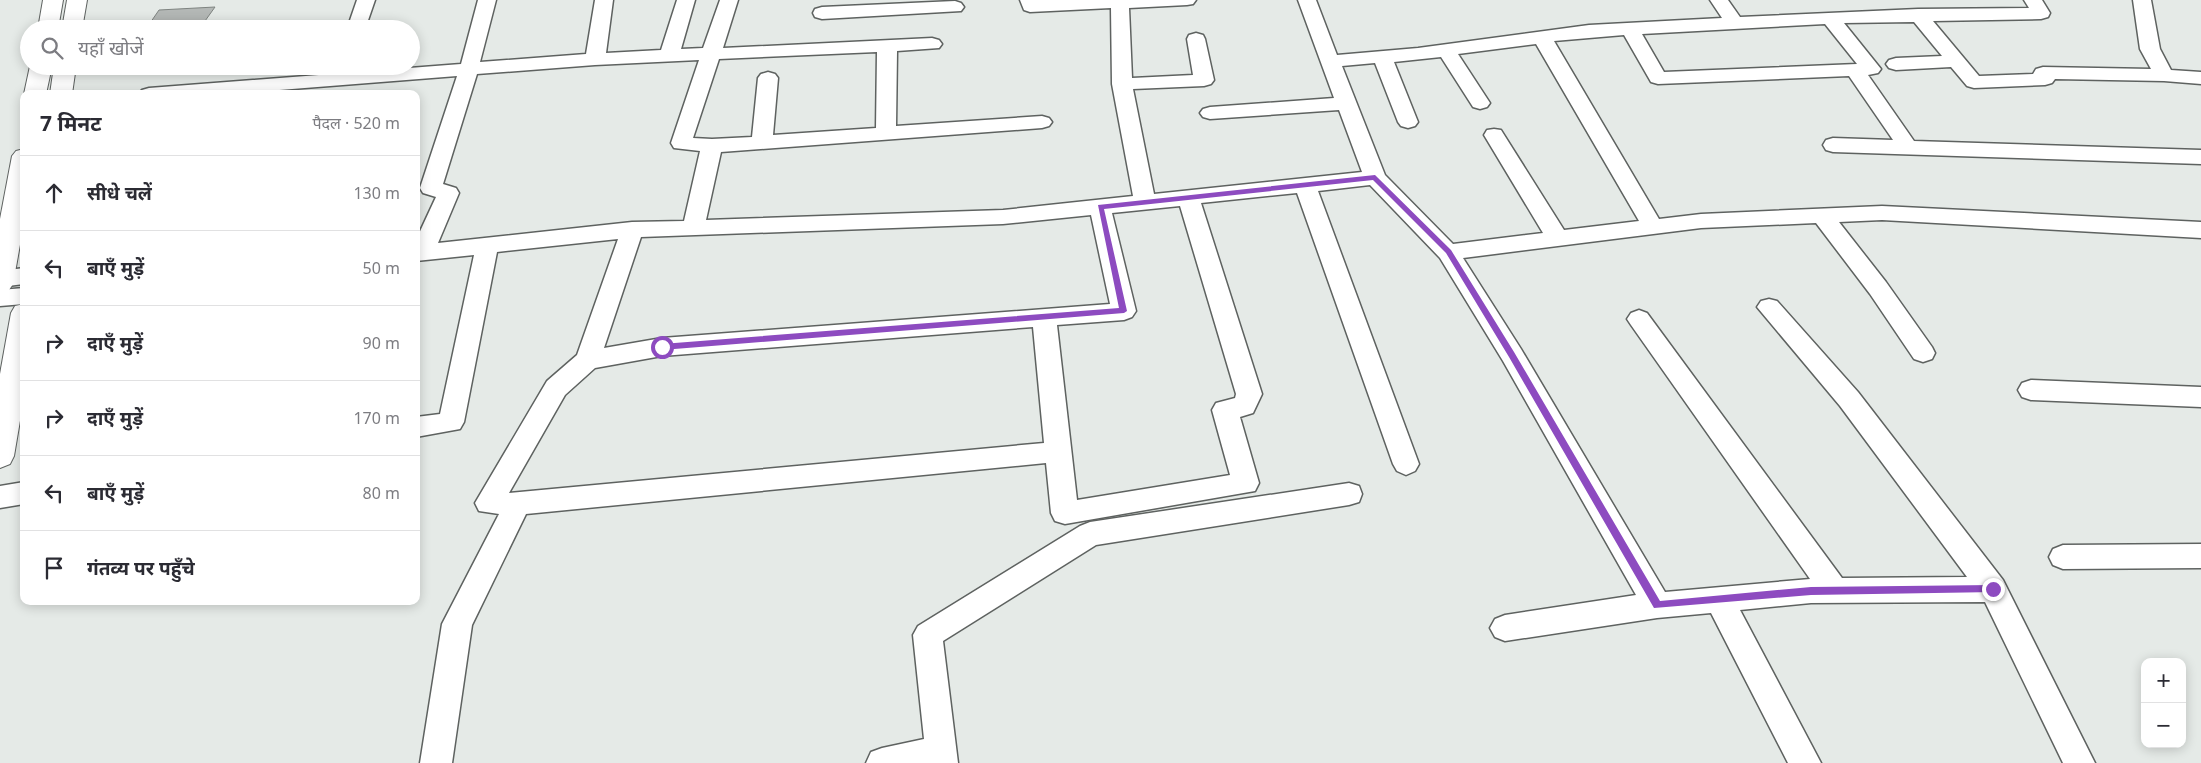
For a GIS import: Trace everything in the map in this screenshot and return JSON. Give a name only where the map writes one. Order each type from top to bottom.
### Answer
[{"type":"main road","points":[[50,20],[53,0]]},
{"type":"main road","points":[[74,20],[77,0]]},
{"type":"main road","points":[[36,90],[38,75]]},
{"type":"main road","points":[[61,90],[63,75]]},
{"type":"main road","points":[[5,283],[20,183]]},
{"type":"main road","points":[[0,456],[20,337]]},
{"type":"street","points":[[359,20],[366,0]]},
{"type":"street","points":[[420,251],[448,193],[431,188],[469,69],[487,0]]},
{"type":"street","points":[[595,59],[604,0]]},
{"type":"street","points":[[670,56],[686,0]]},
{"type":"street","points":[[729,0],[680,143],[712,146],[1042,122]]},
{"type":"street","points":[[1029,0],[1030,6],[1187,0]]},
{"type":"street","points":[[1308,0],[1375,178],[1448,252],[1512,354],[1657,605]]},
{"type":"street","points":[[1719,0],[1736,23]]},
{"type":"street","points":[[1330,61],[1446,50],[1589,31],[1918,15],[2000,6],[2041,13],[2033,0]]},
{"type":"street","points":[[2142,0],[2150,49],[2164,76]]},
{"type":"street","points":[[1120,3],[1122,84],[1144,202]]},
{"type":"street","points":[[821,14],[955,7]]},
{"type":"street","points":[[1918,15],[1974,82],[2045,79],[2043,73],[2201,78]]},
{"type":"street","points":[[1630,29],[1658,78],[1871,69],[1830,18]]},
{"type":"street","points":[[1542,37],[1653,227]]},
{"type":"street","points":[[1122,84],[1204,80],[1196,39]]},
{"type":"street","points":[[420,73],[595,59],[932,44]]},
{"type":"street","points":[[886,132],[887,46]]},
{"type":"street","points":[[1446,50],[1480,103]]},
{"type":"street","points":[[1382,57],[1408,122]]},
{"type":"street","points":[[1896,64],[1956,61]]},
{"type":"street","points":[[1855,70],[1907,146]]},
{"type":"street","points":[[203,90],[397,75]]},
{"type":"street","points":[[762,142],[768,78]]},
{"type":"street","points":[[1210,113],[1346,103]]},
{"type":"street","points":[[1494,135],[1558,239]]},
{"type":"street","points":[[1833,145],[2201,157]]},
{"type":"street","points":[[693,228],[712,146]]},
{"type":"street","points":[[420,253],[632,230],[1003,217],[1375,178]]},
{"type":"street","points":[[1305,185],[1406,464]]},
{"type":"street","points":[[1044,317],[1065,513],[1246,483],[1225,410],[1244,406],[1249,394],[1188,198]]},
{"type":"street","points":[[588,360],[662,347],[1124,311],[1100,207]]},
{"type":"street","points":[[1448,252],[1701,222],[1882,213],[2201,230]]},
{"type":"street","points":[[1821,216],[1878,288],[1923,353]]},
{"type":"street","points":[[632,230],[588,360],[556,388],[489,503],[518,504],[1057,452]]},
{"type":"street","points":[[420,427],[451,422],[487,246]]},
{"type":"street","points":[[5,283],[20,293]]},
{"type":"street","points":[[1768,307],[1849,398],[1993,589],[2079,763]]},
{"type":"street","points":[[1639,318],[1834,590]]},
{"type":"street","points":[[2030,390],[2201,397]]},
{"type":"street","points":[[0,497],[20,494]]},
{"type":"street","points":[[882,763],[941,757],[928,635],[1090,534],[1349,494]]},
{"type":"street","points":[[436,763],[457,624],[518,504]]},
{"type":"street","points":[[2063,557],[2201,556]]},
{"type":"street","points":[[1505,628],[1657,605],[1719,599],[1834,590],[1993,589]]},
{"type":"street","points":[[1719,599],[1805,763]]},
{"type":"building","points":[[215,7],[206,20],[152,20],[159,10]]},
{"type":"route","points":[[662,347],[1124,311],[1100,207],[1375,178],[1448,252],[1512,354],[1657,605],[1811,591],[1993,589]]}]
